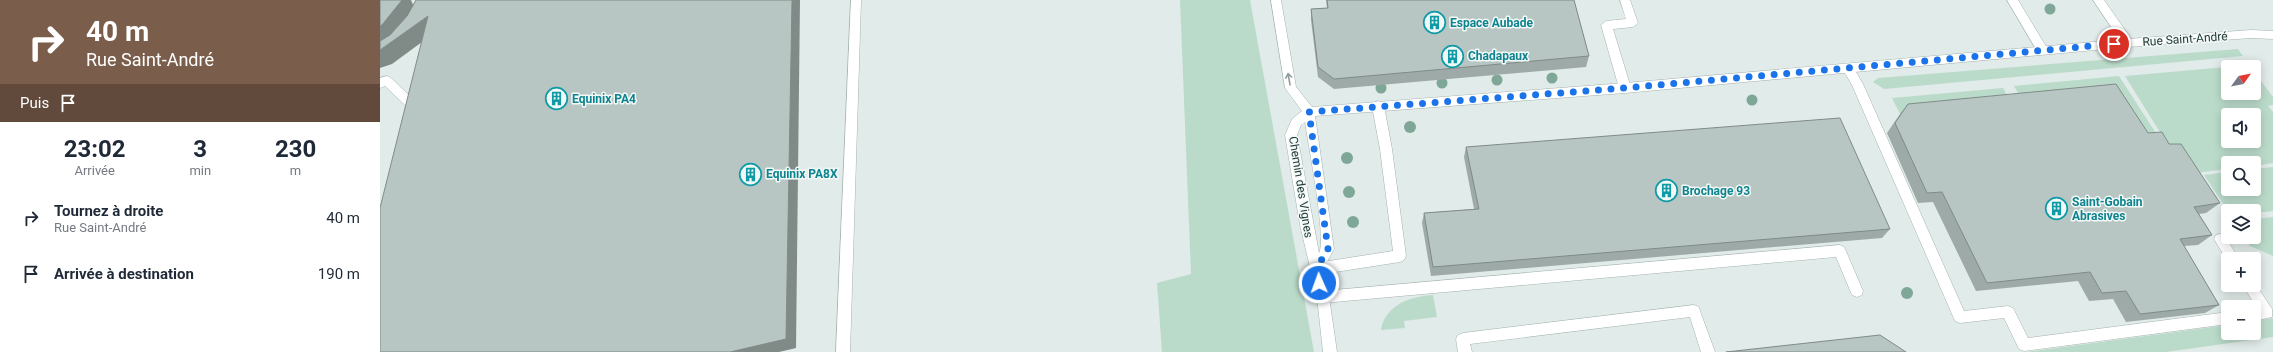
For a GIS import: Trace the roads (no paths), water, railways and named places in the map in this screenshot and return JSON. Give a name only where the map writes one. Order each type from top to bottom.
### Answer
[{"type":"street","points":[[843,352],[856,0]]},
{"type":"street","points":[[1276,0],[1290,88],[1309,112]]},
{"type":"street","points":[[1625,88],[1606,25],[1633,23],[1626,0]]},
{"type":"street","points":[[2012,0],[2043,51]]},
{"type":"street","points":[[2098,0],[2128,43]]},
{"type":"street","name":"Rue Saint-André","points":[[1309,112],[1625,88],[2128,43],[2251,34],[2273,35]]},
{"type":"street","points":[[1848,68],[1857,84],[1960,317],[2008,312],[2024,345],[2221,319]]},
{"type":"street","points":[[380,83],[387,81],[413,106],[410,127]]},
{"type":"street","points":[[1316,269],[1400,256],[1386,148],[1378,106]]},
{"type":"street","name":"Chemin des Vignes","points":[[1316,269],[1328,249],[1309,112],[1296,122],[1291,135],[1306,225],[1316,269],[1323,297],[1330,352]]},
{"type":"street","points":[[2220,239],[2228,252]]},
{"type":"street","points":[[1323,297],[1840,251],[1857,291]]},
{"type":"street","points":[[2261,304],[2267,313],[2261,314]]},
{"type":"street","points":[[1465,352],[1463,339],[1694,311],[1708,352]]},
{"type":"place","name":"Espace Aubade","points":[[1435,23]]},
{"type":"place","name":"Chadapaux","points":[[1453,56]]},
{"type":"place","name":"Equinix PA4","points":[[556,99]]},
{"type":"place","name":"Equinix PA8X","points":[[750,174]]},
{"type":"place","name":"Brochage 93","points":[[1666,191]]},
{"type":"place","name":"Saint-Gobain Abrasives","points":[[2056,209]]}]
